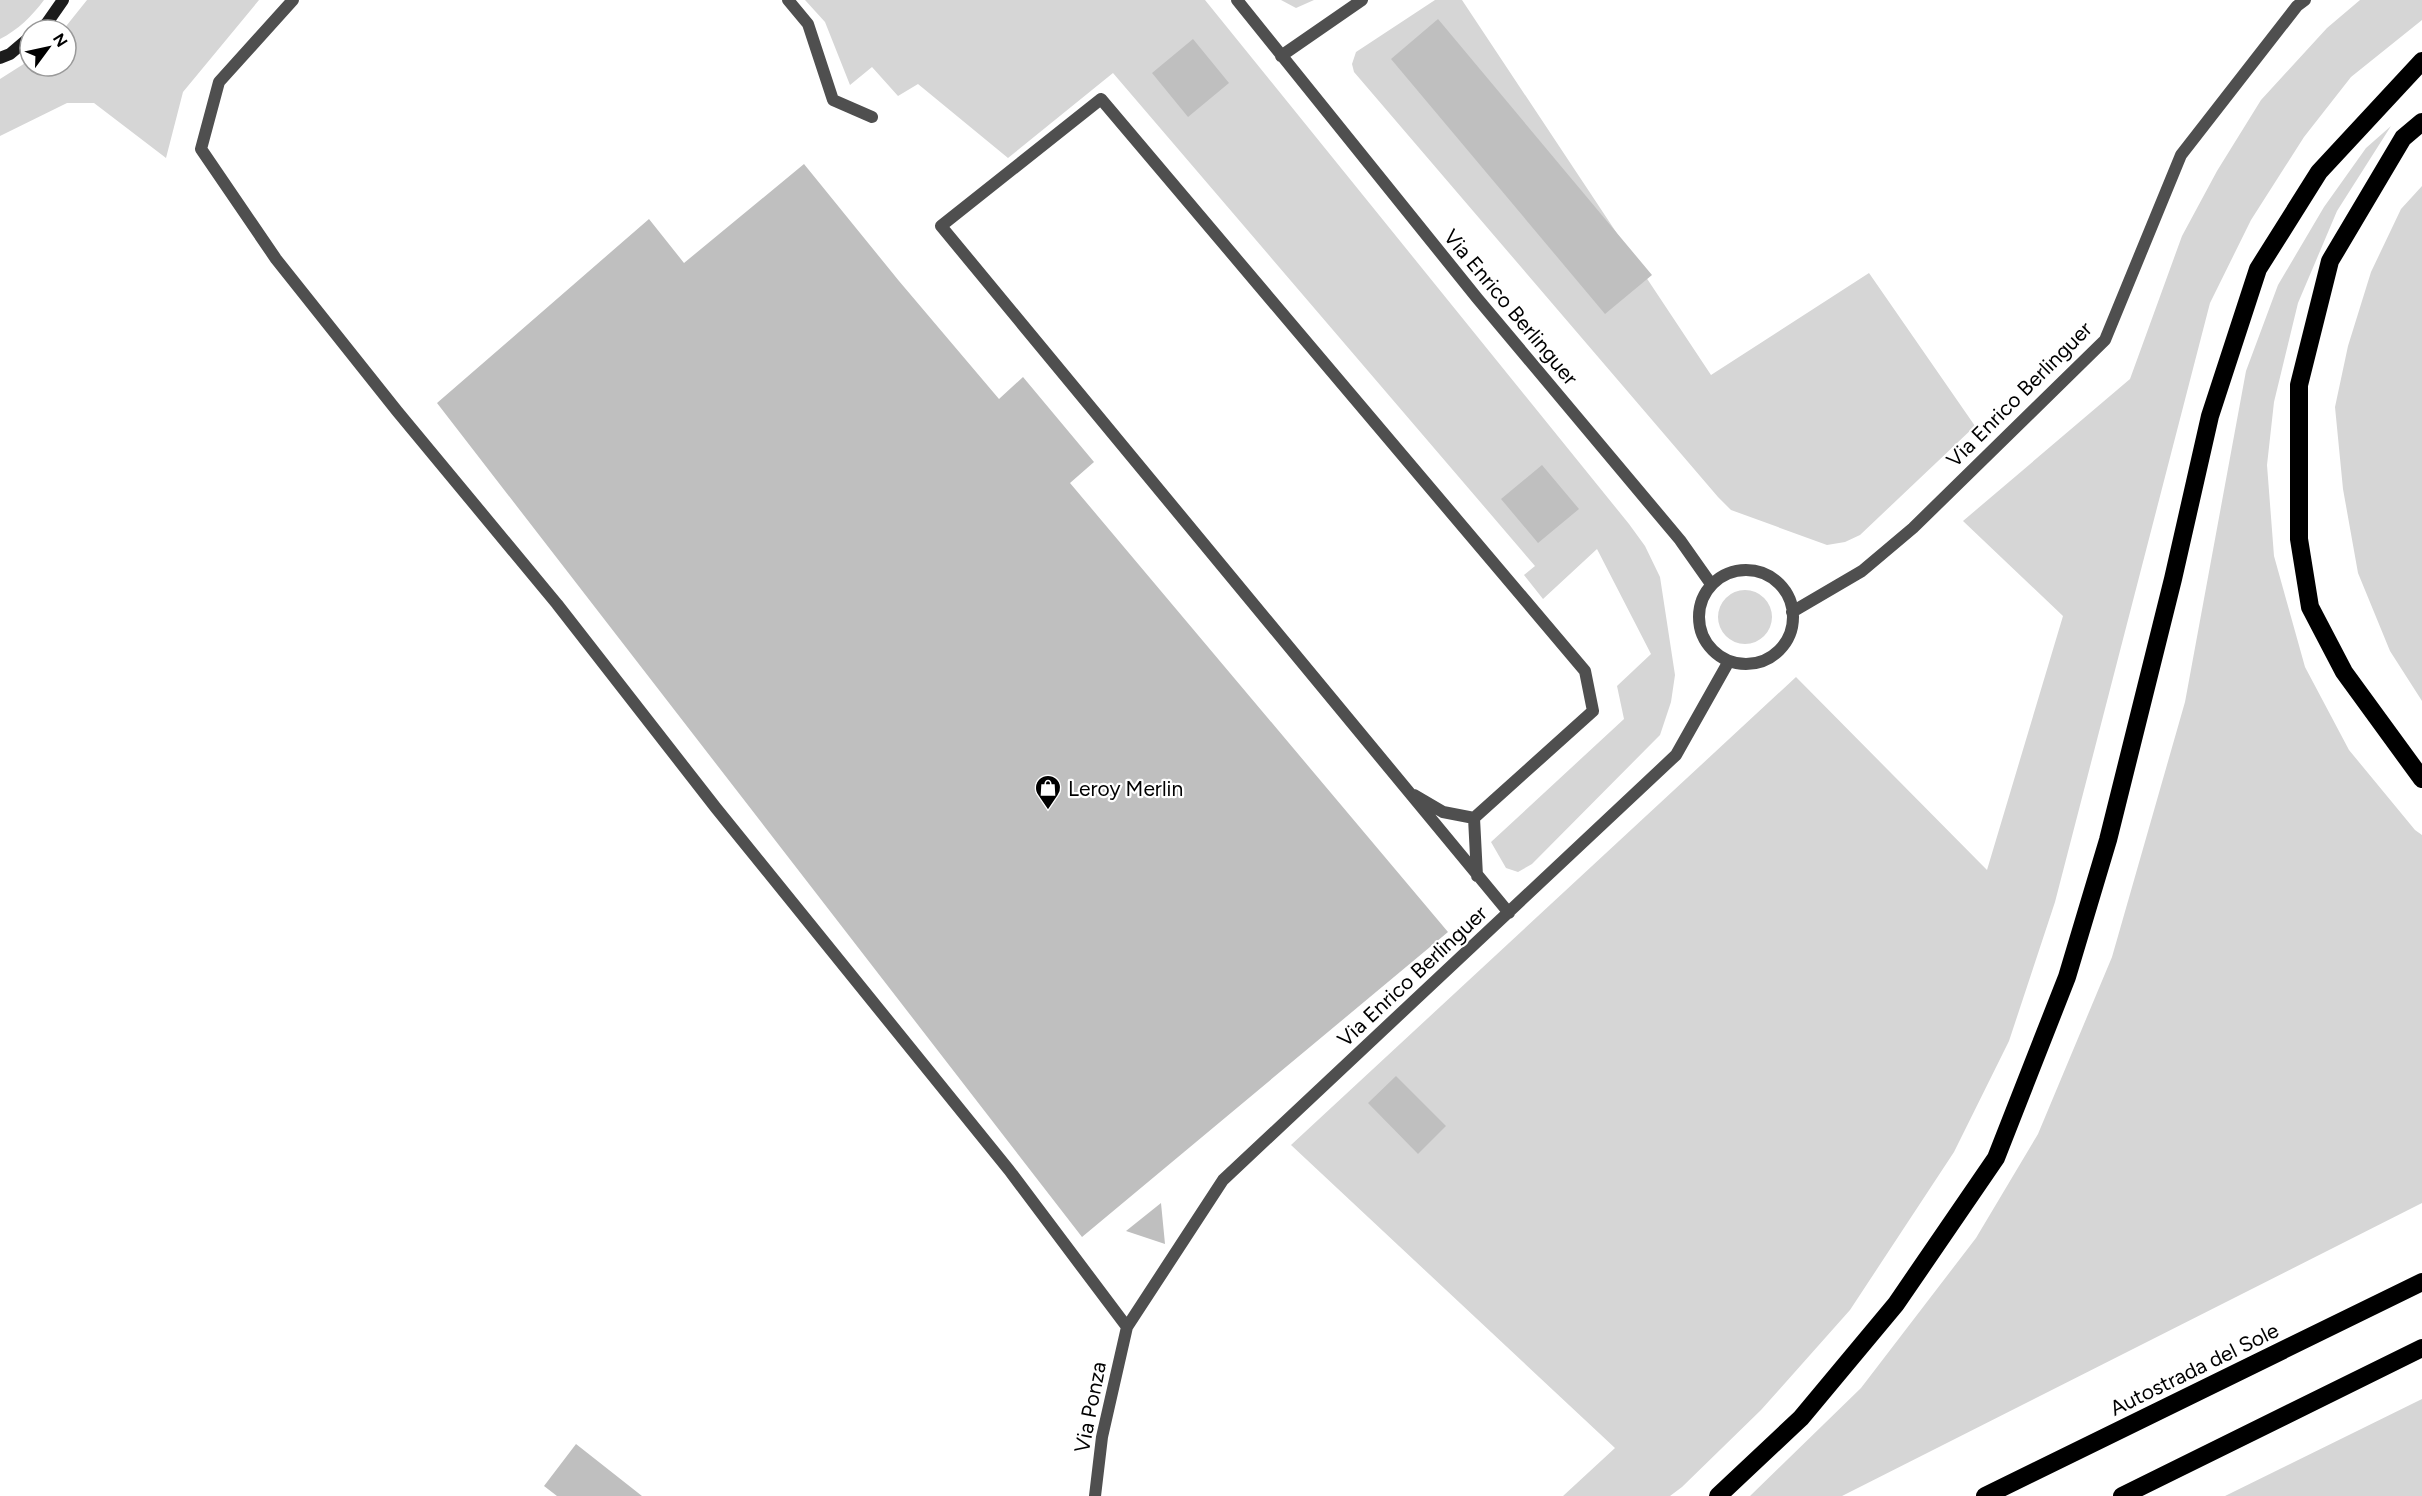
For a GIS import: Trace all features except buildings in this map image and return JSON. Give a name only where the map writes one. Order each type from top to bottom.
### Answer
[{"type":"highway","points":[[1718,1496],[1801,1418],[1896,1304],[1996,1158],[2067,977],[2108,840],[2211,416],[2258,268],[2319,172],[2422,61]]},
{"type":"highway","points":[[2422,122],[2403,138],[2330,261],[2299,385],[2299,538],[2310,608],[2344,672],[2422,779]]},
{"type":"highway","name":"Autostrada del Sole","points":[[1985,1496],[2422,1282]]},
{"type":"highway","points":[[2122,1496],[2422,1348]]},
{"type":"main road","points":[[50,18],[63,0]]},
{"type":"main road","points":[[0,58],[18,47]]},
{"type":"lane","points":[[293,0],[219,82],[201,149],[276,259],[397,411],[557,604],[716,808],[1009,1170],[1127,1327]]},
{"type":"lane","points":[[788,0],[808,24],[833,100],[872,117]]},
{"type":"lane","name":"Via Enrico Berlinguer","points":[[1237,0],[1477,298],[1680,540],[1711,584]]},
{"type":"lane","points":[[1281,56],[1362,0]]},
{"type":"lane","name":"Via Enrico Berlinguer","points":[[1792,612],[1862,572],[1913,528],[2105,340],[2181,155],[2290,15],[2305,0]]},
{"type":"lane","points":[[1474,818],[1593,711],[1585,671],[1101,99],[941,226],[1509,913]]},
{"type":"lane","points":[[1738,570],[1753,570],[1768,575],[1780,584],[1788,597],[1792,612],[1791,628],[1785,643],[1774,655],[1760,662],[1729,661],[1715,653],[1700,627],[1699,612],[1703,597],[1711,584],[1723,575],[1738,570]]},
{"type":"lane","name":"Via Enrico Berlinguer","points":[[1127,1327],[1223,1180],[1676,754],[1729,661]]},
{"type":"lane","points":[[1407,791],[1443,812],[1474,818]]},
{"type":"lane","points":[[1474,818],[1477,876]]},
{"type":"lane","name":"Via Ponza","points":[[1095,1496],[1102,1437],[1127,1327]]},
{"type":"shaded area","points":[[0,0],[44,0],[28,18],[18,18],[18,27],[0,39]]},
{"type":"shaded area","points":[[87,0],[259,0],[183,92],[166,158],[94,103],[67,103],[0,136],[0,79],[18,68],[18,78],[78,78],[78,18],[73,18]]},
{"type":"shaded area","points":[[805,0],[1205,0],[1629,524],[1645,546],[1660,577],[1675,675],[1671,702],[1660,735],[1532,864],[1518,872],[1506,868],[1491,842],[1624,719],[1617,686],[1651,654],[1597,549],[1543,599],[1524,575],[1535,566],[1113,73],[1008,158],[918,84],[898,96],[872,67],[850,85],[825,22]]},
{"type":"shaded area","points":[[1281,0],[1314,0],[1296,8]]},
{"type":"shaded area","points":[[1435,0],[1462,0],[1711,375],[1869,273],[1975,426],[1860,535],[1845,542],[1827,545],[1731,510],[1354,72],[1352,64],[1356,52]]},
{"type":"shaded area","points":[[2360,0],[2422,0],[2422,20],[2351,77],[2304,137],[2251,220],[2210,303],[2055,902],[2009,1041],[1954,1152],[1850,1310],[1761,1410],[1682,1487],[1670,1496],[1563,1496],[1615,1448],[1291,1145],[1796,677],[1987,870],[2063,616],[1963,521],[2130,379],[2182,236],[2217,171],[2261,100],[2327,28]]},
{"type":"shaded area","points":[[2391,126],[2337,211],[2298,303],[2274,402],[2267,465],[2274,556],[2305,667],[2349,750],[2415,830],[2422,835],[2422,1203],[1842,1496],[1750,1496],[1861,1388],[1976,1238],[2038,1134],[2112,957],[2185,702],[2246,371],[2278,285],[2324,207],[2366,148]]},
{"type":"shaded area","points":[[2422,186],[2422,701],[2390,651],[2358,573],[2343,489],[2335,407],[2348,346],[2371,272],[2401,209]]},
{"type":"shaded area","points":[[1745,590],[1764,598],[1772,617],[1764,636],[1745,644],[1726,636],[1718,617],[1726,598]]},
{"type":"shaded area","points":[[2422,1399],[2422,1496],[2225,1496]]},
{"type":"place","name":"Leroy Merlin","points":[[1048,811]]}]
